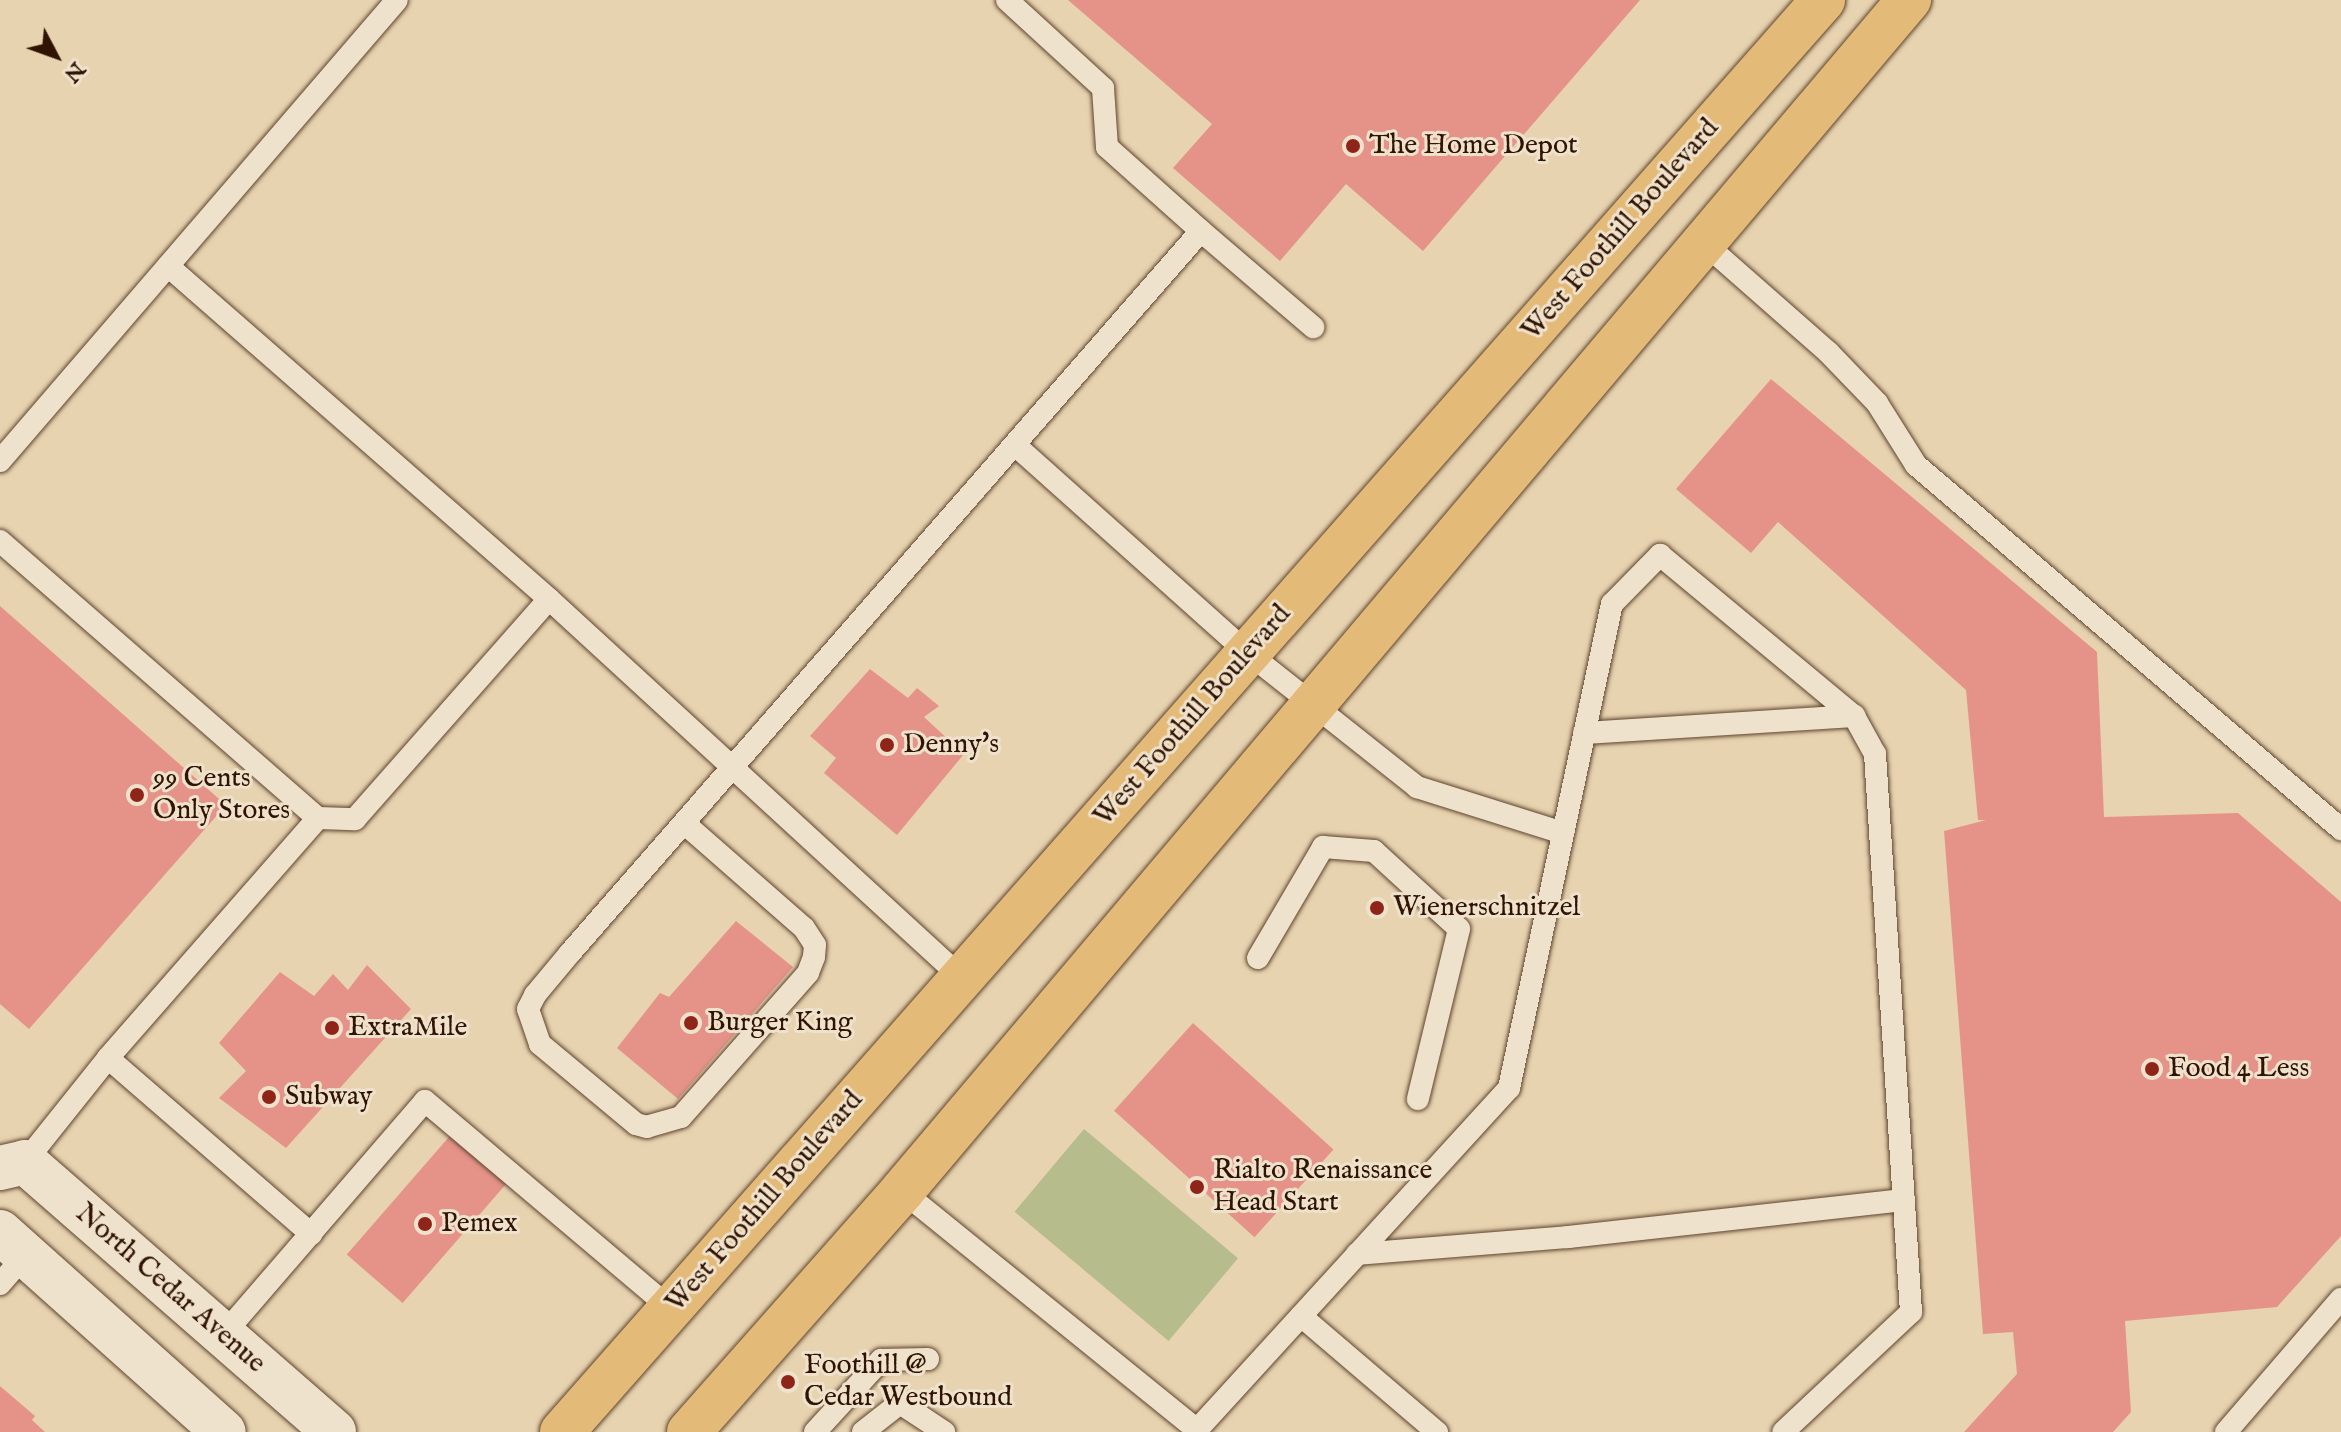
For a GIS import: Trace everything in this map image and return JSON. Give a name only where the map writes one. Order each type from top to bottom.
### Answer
[{"type":"main road","name":"West Foothill Boulevard","points":[[562,1432],[1823,0]]},
{"type":"main road","points":[[689,1432],[902,1191],[1909,0]]},
{"type":"main road","name":"North Cedar Avenue","points":[[12,1165],[223,1335],[334,1432]]},
{"type":"main road","points":[[8,1257],[224,1432]]},
{"type":"lane","points":[[0,461],[397,0]]},
{"type":"lane","points":[[1007,0],[1103,88],[1107,147],[1313,327]]},
{"type":"lane","points":[[684,823],[804,928],[815,945],[808,973],[681,1117],[666,1125],[636,1124],[540,1044],[528,1009],[570,953],[1201,231]]},
{"type":"lane","points":[[1704,243],[1828,352],[1877,403],[1916,465],[2341,829]]},
{"type":"lane","points":[[168,266],[549,599],[735,766],[962,978]]},
{"type":"lane","points":[[1015,445],[1248,653],[1417,787],[1563,833]]},
{"type":"lane","points":[[0,541],[318,818],[355,819],[549,599]]},
{"type":"lane","points":[[902,1191],[1196,1431],[1509,1088],[1612,604],[1660,555],[1854,716],[1875,754],[1911,1312],[1783,1432]]},
{"type":"lane","points":[[1584,733],[1854,716]]},
{"type":"lane","points":[[12,1165],[318,818]]},
{"type":"lane","points":[[1258,958],[1323,847],[1374,851],[1459,929],[1418,1099]]},
{"type":"lane","points":[[108,1058],[311,1234]]},
{"type":"lane","points":[[223,1335],[425,1101],[671,1309]]},
{"type":"lane","points":[[1357,1254],[1568,1237],[1904,1200]]},
{"type":"lane","points":[[2226,1432],[2341,1299]]},
{"type":"lane","points":[[1301,1316],[1437,1432]]},
{"type":"lane","points":[[815,1432],[881,1360],[928,1359]]},
{"type":"lane","points":[[867,1431],[900,1403],[944,1432]]},
{"type":"green space","points":[[1084,1129],[1238,1258],[1169,1341],[1015,1212]]},
{"type":"building","name":"The Home Depot","points":[[1068,0],[1640,0],[1423,251],[1346,184],[1280,261],[1173,168],[1212,124]]},
{"type":"building","name":"Food 4 Less","points":[[1771,379],[2097,652],[2104,817],[2238,813],[2341,902],[2341,1236],[2277,1307],[2125,1321],[2131,1412],[2113,1432],[1964,1432],[2017,1374],[2013,1332],[1983,1334],[1944,831],[1986,820],[1978,820],[1966,690],[1778,522],[1751,553],[1676,489]]},
{"type":"building","points":[[0,606],[226,805],[29,1029],[0,1004]]},
{"type":"building","name":"Denny's","points":[[870,669],[908,698],[917,688],[939,706],[924,717],[964,754],[897,835],[824,773],[836,758],[810,736]]},
{"type":"building","name":"Burger King","points":[[736,921],[793,967],[678,1099],[617,1048],[660,993],[669,997]]},
{"type":"building","points":[[367,965],[411,1009],[286,1148],[219,1098],[246,1071],[219,1043],[280,972],[314,996],[333,974],[348,990]]},
{"type":"building","points":[[1193,1023],[1333,1149],[1254,1237],[1114,1111]]},
{"type":"building","points":[[455,1130],[511,1179],[403,1303],[347,1255]]},
{"type":"building","points":[[0,1386],[35,1416],[32,1420],[45,1432],[0,1432]]},
{"type":"place","name":"The Home Depot","points":[[1353,146]]},
{"type":"place","name":"Denny's","points":[[887,745]]},
{"type":"place","name":"99 Cents Only Stores","points":[[137,795]]},
{"type":"place","name":"Wienerschnitzel","points":[[1377,908]]},
{"type":"place","name":"Burger King","points":[[691,1023]]},
{"type":"place","name":"ExtraMile","points":[[332,1028]]},
{"type":"place","name":"Food 4 Less","points":[[2152,1069]]},
{"type":"place","name":"Subway","points":[[269,1097]]},
{"type":"place","name":"Rialto Renaissance Head Start","points":[[1197,1187]]},
{"type":"place","name":"Pemex","points":[[425,1224]]},
{"type":"place","name":"Foothill @ Cedar Westbound","points":[[788,1382]]}]
